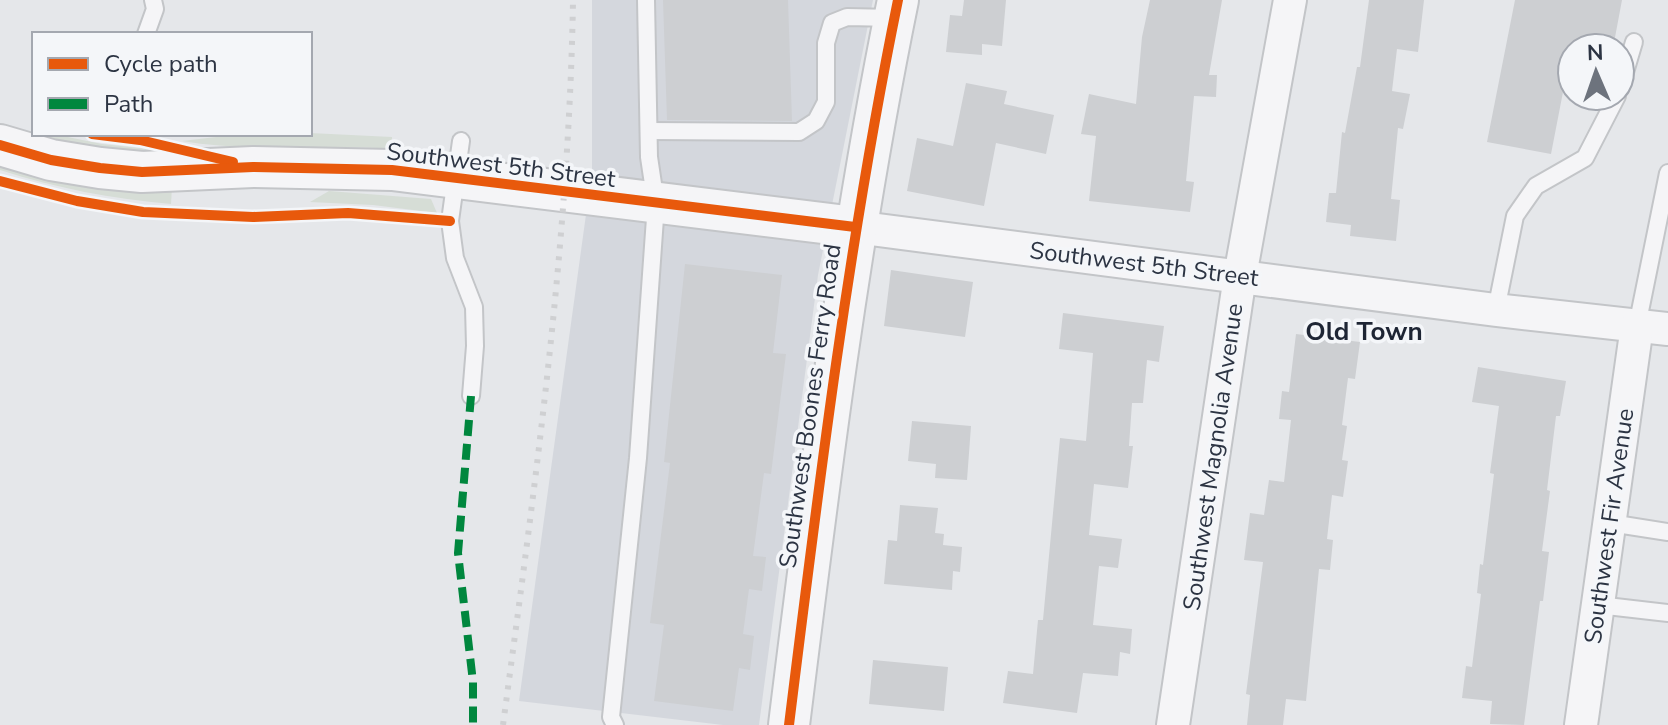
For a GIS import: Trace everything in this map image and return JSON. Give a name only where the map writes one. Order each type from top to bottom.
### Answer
[{"type":"street","name":"Southwest Magnolia Avenue","points":[[1173,725],[1240,276],[1290,0]]},
{"type":"street","name":"Southwest Boones Ferry Road","points":[[789,725],[811,534],[855,227],[896,9]]},
{"type":"street","name":"Southwest 5th Street","points":[[0,145],[51,160],[142,172],[312,168],[392,170],[458,159],[656,204],[1652,328]]},
{"type":"street","name":"Southwest Fir Avenue","points":[[1581,725],[1610,523],[1652,328]]},
{"type":"lane","points":[[147,32],[155,9],[153,0]]},
{"type":"lane","points":[[615,725],[611,717],[638,458],[656,204],[649,131],[646,0]]},
{"type":"lane","points":[[649,131],[799,132],[816,121],[826,102],[826,43],[832,23],[847,17],[896,9]]},
{"type":"lane","points":[[1496,310],[1515,216],[1536,186],[1585,158],[1609,112]]},
{"type":"lane","points":[[458,159],[450,221],[451,239],[474,307],[471,396]]},
{"type":"lane","points":[[1652,328],[1668,173]]},
{"type":"lane","points":[[1610,523],[1668,532]]},
{"type":"lane","points":[[1598,605],[1668,613]]},
{"type":"shaded area","points":[[592,0],[873,0],[818,275],[759,725],[723,725],[519,701],[592,171]]},
{"type":"shaded area","points":[[312,133],[392,137],[392,149],[234,147],[182,141],[216,137],[312,136]]},
{"type":"shaded area","points":[[34,136],[63,136],[102,144],[186,153],[148,155]]},
{"type":"shaded area","points":[[0,159],[172,187],[171,204],[106,196],[42,182],[0,170]]},
{"type":"shaded area","points":[[329,191],[431,199],[437,213],[373,205],[310,202]]},
{"type":"building","points":[[663,0],[788,0],[792,121],[667,120]]},
{"type":"building","points":[[964,0],[1006,0],[1002,46],[982,44],[982,55],[946,52],[950,15],[962,16]]},
{"type":"building","points":[[1150,0],[1222,0],[1209,75],[1217,75],[1216,97],[1194,96],[1186,181],[1194,182],[1190,212],[1089,201],[1096,136],[1081,134],[1089,94],[1136,104],[1142,37]]},
{"type":"building","points":[[1369,0],[1424,0],[1418,52],[1397,49],[1392,91],[1410,94],[1403,129],[1398,128],[1391,199],[1400,200],[1396,241],[1350,236],[1351,225],[1326,222],[1329,193],[1336,193],[1342,132],[1345,133],[1357,67],[1360,67]]},
{"type":"building","points":[[1515,0],[1622,0],[1616,32],[1556,32],[1556,112],[1559,112],[1551,154],[1487,142]]},
{"type":"building","points":[[966,83],[1007,91],[1004,104],[1054,115],[1046,154],[996,143],[984,206],[907,191],[917,138],[953,146]]},
{"type":"building","points":[[685,264],[782,275],[773,353],[786,354],[771,474],[764,473],[753,556],[766,557],[762,591],[749,589],[743,634],[754,636],[750,670],[739,668],[733,711],[654,701],[664,625],[650,623],[670,463],[664,462]]},
{"type":"building","points":[[891,270],[973,282],[965,337],[884,326]]},
{"type":"building","points":[[1063,313],[1164,326],[1159,362],[1147,360],[1143,403],[1132,403],[1129,446],[1133,446],[1128,488],[1094,484],[1089,535],[1122,539],[1118,568],[1099,566],[1093,625],[1132,629],[1130,654],[1120,652],[1118,676],[1083,673],[1077,713],[1003,703],[1008,671],[1033,674],[1038,620],[1043,620],[1060,438],[1086,441],[1093,353],[1059,349]]},
{"type":"building","points":[[1296,334],[1360,342],[1355,379],[1348,378],[1342,425],[1347,426],[1342,460],[1348,461],[1343,497],[1332,495],[1327,539],[1333,540],[1330,570],[1319,569],[1306,701],[1286,699],[1283,725],[1247,725],[1250,695],[1246,694],[1263,562],[1244,560],[1250,513],[1264,515],[1269,480],[1284,482],[1291,420],[1279,419],[1282,391],[1289,392]]},
{"type":"building","points":[[1478,367],[1566,381],[1560,416],[1556,416],[1542,551],[1549,552],[1524,725],[1490,724],[1492,701],[1462,698],[1466,666],[1472,667],[1481,594],[1477,593],[1480,564],[1483,565],[1499,406],[1472,402]]},
{"type":"building","points":[[912,421],[971,426],[967,480],[935,478],[936,464],[908,461]]},
{"type":"building","points":[[900,505],[938,508],[935,533],[944,534],[943,545],[962,547],[960,572],[953,571],[952,590],[884,584],[888,540],[897,541]]},
{"type":"building","points":[[873,660],[948,667],[944,711],[869,704]]},
{"type":"railway","points":[[503,725],[558,273],[573,0]]},
{"type":"marked path","points":[[471,396],[458,553],[473,682],[473,725]]},
{"type":"cycle path","points":[[789,725],[850,271],[898,0]]},
{"type":"cycle path","points":[[108,136],[140,140],[233,162]]},
{"type":"cycle path","points":[[0,145],[51,160],[100,168],[142,172],[253,167],[392,170],[855,227]]},
{"type":"cycle path","points":[[0,181],[77,201],[143,212],[253,217],[348,213],[450,221]]},
{"type":"district","name":"Old Town","points":[[1364,331]]}]
